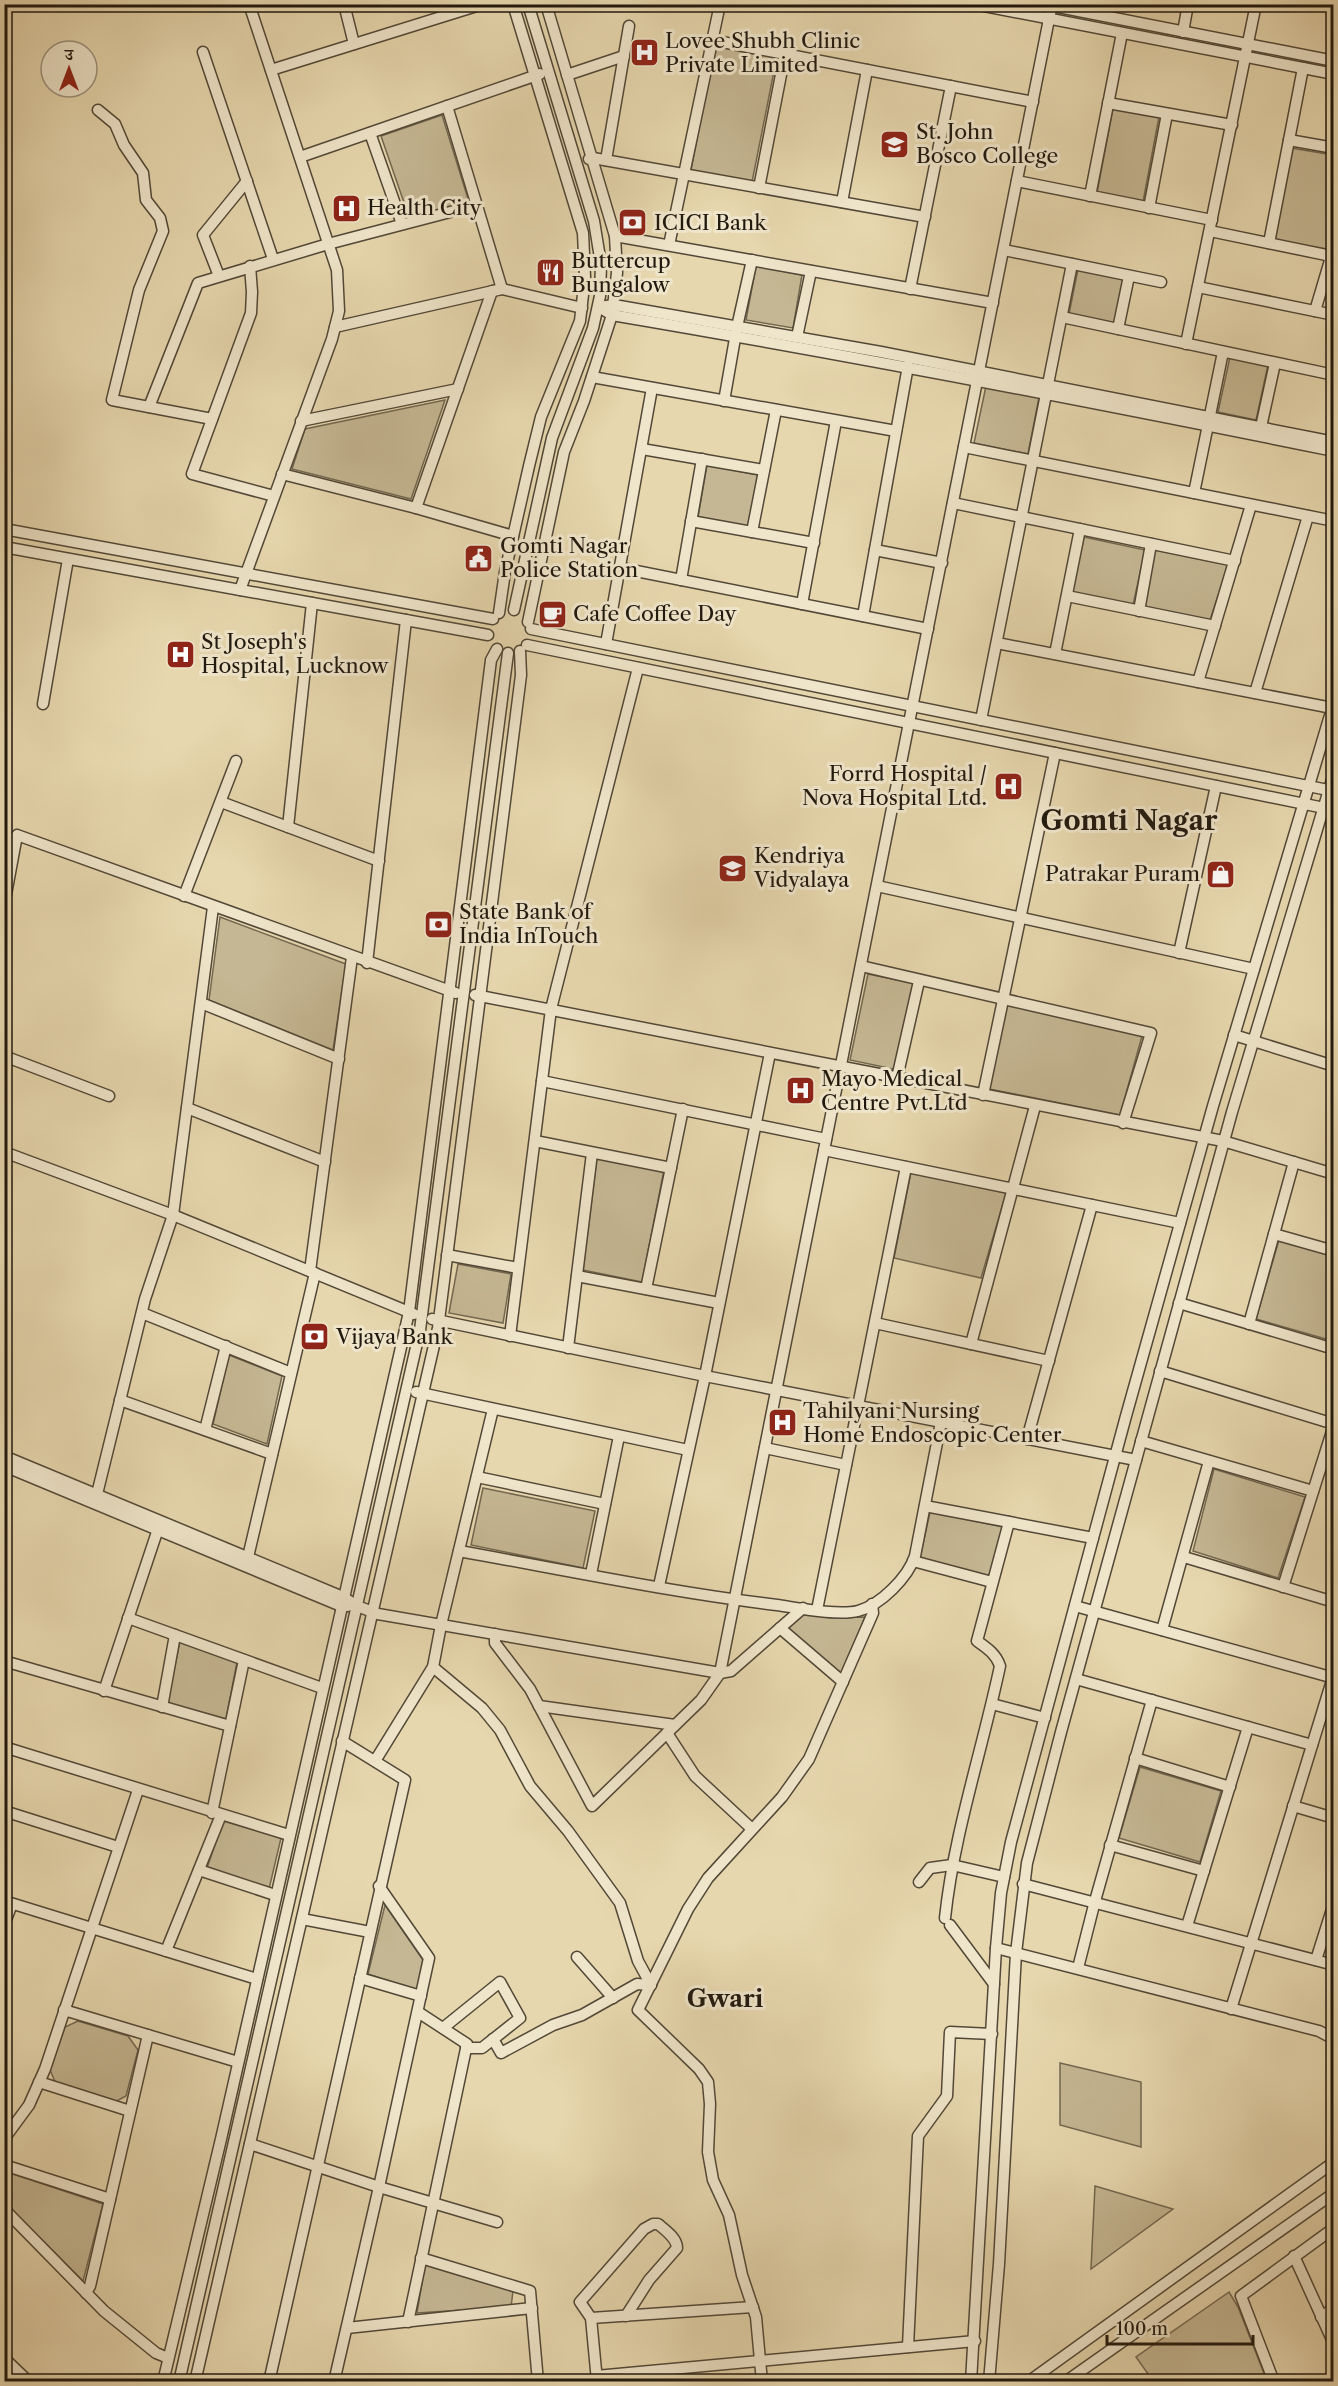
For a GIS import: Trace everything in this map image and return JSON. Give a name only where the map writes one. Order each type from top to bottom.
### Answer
[{"type":"street","points":[[240,590],[339,311],[337,270],[249,4]]},
{"type":"street","points":[[344,4],[354,44]]},
{"type":"street","points":[[271,70],[483,4]]},
{"type":"street","points":[[502,651],[491,642],[488,635],[496,616],[541,417],[580,321],[585,277],[583,233],[513,4]]},
{"type":"street","points":[[514,610],[552,438],[593,328],[599,302],[601,264],[594,221],[578,164],[528,4]]},
{"type":"street","points":[[195,2382],[439,1321],[523,648],[530,638],[530,625],[564,452],[592,377],[613,310],[616,273],[615,236],[546,4]]},
{"type":"street","points":[[669,245],[720,4]]},
{"type":"street","points":[[974,4],[1334,74]]},
{"type":"street","points":[[1183,32],[1188,4]]},
{"type":"street","points":[[1186,344],[1256,4]]},
{"type":"street","points":[[495,1634],[495,1643],[530,1689],[592,1806],[701,1700],[720,1673],[1050,19],[1049,5],[1334,61]]},
{"type":"street","points":[[606,160],[629,26]]},
{"type":"street","points":[[1090,196],[1122,33]]},
{"type":"street","points":[[712,40],[1033,102]]},
{"type":"street","points":[[204,52],[273,259]]},
{"type":"street","points":[[759,188],[785,54]]},
{"type":"street","points":[[567,75],[624,56]]},
{"type":"street","points":[[1269,243],[1303,68]]},
{"type":"street","points":[[842,202],[867,70]]},
{"type":"street","points":[[300,157],[549,71]]},
{"type":"street","points":[[910,289],[951,86]]},
{"type":"street","points":[[1108,103],[1232,125]]},
{"type":"street","points":[[416,508],[458,389],[497,290],[477,205],[447,106]]},
{"type":"street","points":[[98,110],[115,124],[124,145],[143,173],[146,200],[160,218],[163,231],[139,290],[112,400],[213,419]]},
{"type":"street","points":[[1149,208],[1167,114]]},
{"type":"street","points":[[370,133],[402,224]]},
{"type":"street","points":[[1289,140],[1334,148]]},
{"type":"street","points":[[578,164],[592,158],[606,160],[925,217]]},
{"type":"street","points":[[219,276],[203,235],[247,181]]},
{"type":"street","points":[[1017,182],[1149,208],[1269,243],[1332,251],[1315,311]]},
{"type":"street","points":[[149,407],[198,283],[328,243],[477,205]]},
{"type":"street","points":[[615,236],[993,303]]},
{"type":"street","points":[[1004,250],[1161,282]]},
{"type":"street","points":[[724,401],[736,331],[752,260]]},
{"type":"street","points":[[981,720],[1072,264]]},
{"type":"street","points":[[250,266],[251,313],[192,474],[274,496]]},
{"type":"street","points":[[797,337],[811,271]]},
{"type":"street","points":[[1118,329],[1129,276]]},
{"type":"street","points":[[1198,287],[1334,315]]},
{"type":"street","points":[[335,327],[497,290],[582,308]]},
{"type":"street","points":[[583,294],[613,310],[736,331],[908,366],[979,375]]},
{"type":"street","points":[[1062,317],[1334,375]]},
{"type":"street","points":[[736,331],[797,337],[1210,421],[1334,451]]},
{"type":"street","points":[[1194,493],[1223,352]]},
{"type":"street","points":[[1261,427],[1275,363]]},
{"type":"street","points":[[863,616],[908,366]]},
{"type":"street","points":[[592,377],[896,431]]},
{"type":"street","points":[[606,644],[652,388]]},
{"type":"street","points":[[301,421],[458,389]]},
{"type":"street","points":[[752,532],[776,410]]},
{"type":"street","points":[[802,604],[836,421]]},
{"type":"street","points":[[1210,421],[1261,427],[1334,442]]},
{"type":"street","points":[[964,447],[1334,521]]},
{"type":"street","points":[[642,449],[765,470]]},
{"type":"street","points":[[681,580],[702,459]]},
{"type":"street","points":[[282,474],[416,508],[513,536]]},
{"type":"street","points":[[953,503],[1235,561]]},
{"type":"street","points":[[1198,682],[1251,505]]},
{"type":"street","points":[[1256,693],[1308,516]]},
{"type":"street","points":[[691,521],[814,543]]},
{"type":"street","points":[[4,529],[245,574],[496,616],[514,610],[523,615],[530,625],[606,644],[1331,790]]},
{"type":"street","points":[[1055,654],[1080,529]]},
{"type":"street","points":[[1139,610],[1151,544]]},
{"type":"street","points":[[4,547],[488,635]]},
{"type":"street","points":[[875,550],[942,563]]},
{"type":"street","points":[[43,705],[68,559]]},
{"type":"street","points":[[621,568],[928,629]]},
{"type":"street","points":[[1066,596],[1215,626]]},
{"type":"street","points":[[288,827],[312,603]]},
{"type":"street","points":[[367,963],[406,620]]},
{"type":"street","points":[[971,2382],[996,1948],[1004,1877],[1011,1842],[1203,1139],[1333,705],[1256,693],[997,643]]},
{"type":"street","points":[[162,2382],[238,2062],[409,1312],[490,660],[502,651],[523,648],[638,668],[1328,809]]},
{"type":"street","points":[[179,2382],[422,1317],[464,994],[502,651]]},
{"type":"street","points":[[510,1336],[551,1010],[638,668]]},
{"type":"street","points":[[983,1095],[1055,753]]},
{"type":"street","points":[[184,896],[237,761]]},
{"type":"street","points":[[989,2382],[999,2264],[1016,1953],[1023,1884],[1094,1611],[1224,1142],[1253,1041],[1328,809],[1334,773]]},
{"type":"street","points":[[1179,953],[1216,786]]},
{"type":"street","points":[[221,802],[379,861]]},
{"type":"street","points":[[4,904],[17,835],[449,992],[480,995],[1224,1142],[1334,1174]]},
{"type":"street","points":[[877,886],[1254,969]]},
{"type":"street","points":[[97,1494],[142,1313],[173,1215],[213,907]]},
{"type":"street","points":[[248,1557],[312,1272],[352,957]]},
{"type":"street","points":[[861,966],[1150,1033],[1123,1123]]},
{"type":"street","points":[[897,1078],[919,981]]},
{"type":"street","points":[[201,1003],[339,1059]]},
{"type":"street","points":[[1234,1035],[1334,1066]]},
{"type":"street","points":[[659,1586],[705,1376],[770,1053]]},
{"type":"street","points":[[4,1056],[109,1096]]},
{"type":"street","points":[[542,1081],[756,1124],[906,1167],[1180,1222]]},
{"type":"street","points":[[971,1344],[1035,1106]]},
{"type":"street","points":[[187,1108],[325,1162]]},
{"type":"street","points":[[646,1289],[683,1109]]},
{"type":"street","points":[[535,1141],[671,1168]]},
{"type":"street","points":[[4,1152],[173,1215],[422,1317],[705,1376],[1136,1460]]},
{"type":"street","points":[[568,1348],[592,1152]]},
{"type":"street","points":[[1249,1324],[1294,1162]]},
{"type":"street","points":[[817,1610],[906,1167]]},
{"type":"street","points":[[1027,1439],[1092,1204]]},
{"type":"street","points":[[1274,1234],[1334,1251]]},
{"type":"street","points":[[447,1255],[518,1268]]},
{"type":"street","points":[[577,1276],[719,1303]]},
{"type":"street","points":[[1179,1303],[1334,1349]]},
{"type":"street","points":[[142,1313],[291,1373]]},
{"type":"street","points":[[874,1323],[1049,1360]]},
{"type":"street","points":[[205,1430],[226,1346]]},
{"type":"street","points":[[1160,1371],[1334,1425],[1283,1587]]},
{"type":"street","points":[[407,1390],[688,1450]]},
{"type":"street","points":[[120,1400],[272,1454]]},
{"type":"street","points":[[375,1761],[433,1667],[441,1625],[494,1409]]},
{"type":"street","points":[[459,1551],[735,1600],[817,1610],[858,1611],[872,1604],[894,1587],[911,1569],[941,1422]]},
{"type":"street","points":[[591,1574],[619,1436]]},
{"type":"street","points":[[1141,1441],[1313,1491]]},
{"type":"street","points":[[765,1448],[846,1465]]},
{"type":"street","points":[[4,1456],[97,1494],[160,1525],[342,1602],[371,1612],[720,1673],[731,1671],[802,1608]]},
{"type":"street","points":[[1162,1630],[1209,1461]]},
{"type":"street","points":[[4,1466],[248,1557],[342,1602]]},
{"type":"street","points":[[477,1477],[605,1504]]},
{"type":"street","points":[[925,1506],[1093,1538]]},
{"type":"street","points":[[994,1984],[947,1922],[952,1865],[992,1704],[999,1666],[998,1660],[988,1649],[976,1641],[1008,1522]]},
{"type":"street","points":[[104,1691],[160,1525]]},
{"type":"street","points":[[1184,1557],[1334,1602]]},
{"type":"street","points":[[914,1561],[992,1582]]},
{"type":"street","points":[[762,2382],[756,2317],[742,2275],[729,2215],[713,2180],[708,2152],[710,2104],[708,2082],[699,2069],[638,2010],[688,1909],[708,1878],[782,1797],[809,1759],[873,1613],[872,1604]]},
{"type":"street","points":[[1075,1606],[1333,1676],[1231,2008]]},
{"type":"street","points":[[128,1618],[322,1688]]},
{"type":"street","points":[[780,1628],[843,1682]]},
{"type":"street","points":[[162,1707],[175,1635]]},
{"type":"street","points":[[166,1951],[199,1870],[216,1814],[230,1726],[244,1660]]},
{"type":"street","points":[[4,1661],[230,1726]]},
{"type":"street","points":[[433,1667],[482,1708],[500,1730],[530,1786],[568,1831],[620,1903],[639,1961],[651,1985]]},
{"type":"street","points":[[1076,1679],[1312,1745]]},
{"type":"street","points":[[1078,1968],[1110,1845],[1152,1700]]},
{"type":"street","points":[[992,1704],[1045,1718]]},
{"type":"street","points":[[539,1706],[671,1729]]},
{"type":"street","points":[[1187,1926],[1248,1727]]},
{"type":"street","points":[[671,1729],[695,1776],[752,1829]]},
{"type":"street","points":[[269,2382],[405,1780],[342,1741]]},
{"type":"street","points":[[4,1747],[289,1835]]},
{"type":"street","points":[[1135,1758],[1230,1786]]},
{"type":"street","points":[[4,2139],[28,2105],[39,2082],[138,1790]]},
{"type":"street","points":[[1293,1806],[1334,1818]]},
{"type":"street","points":[[4,1811],[118,1847]]},
{"type":"street","points":[[1110,1845],[1204,1871]]},
{"type":"street","points":[[919,1882],[930,1868],[952,1865],[1004,1877]]},
{"type":"street","points":[[199,1870],[275,1895]]},
{"type":"street","points":[[1023,1884],[1334,1965]]},
{"type":"street","points":[[334,2382],[380,2187],[429,1958],[380,1886]]},
{"type":"street","points":[[4,1925],[8,1903],[256,1979]]},
{"type":"street","points":[[1317,1960],[1334,1903]]},
{"type":"street","points":[[302,1919],[370,1932]]},
{"type":"street","points":[[996,1948],[1318,2031],[1334,2039]]},
{"type":"street","points":[[577,1957],[613,1998]]},
{"type":"street","points":[[360,1978],[421,1996]]},
{"type":"street","points":[[443,2028],[500,1982],[520,2018],[482,2048],[466,2048]]},
{"type":"street","points":[[493,2039],[501,2053],[553,2025],[582,2014],[637,1984],[651,1985]]},
{"type":"street","points":[[64,2010],[238,2062]]},
{"type":"street","points":[[408,2322],[467,2044],[418,2012]]},
{"type":"street","points":[[908,2348],[918,2136],[947,2096],[950,2032],[992,2034]]},
{"type":"street","points":[[86,2293],[90,2286],[148,2035]]},
{"type":"street","points":[[39,2082],[130,2111]]},
{"type":"street","points":[[250,2144],[380,2187],[497,2222]]},
{"type":"street","points":[[1028,2382],[1334,2162]]},
{"type":"street","points":[[4,2165],[110,2199]]},
{"type":"street","points":[[1065,2382],[1334,2193]]},
{"type":"street","points":[[4,2209],[104,2311],[156,2353],[168,2358]]},
{"type":"street","points":[[626,2316],[649,2280],[677,2248],[677,2243],[658,2224],[644,2229],[580,2302],[591,2318],[597,2379],[975,2341]]},
{"type":"street","points":[[1274,2382],[1242,2296],[1334,2228]]},
{"type":"street","points":[[1294,2256],[1333,2340]]},
{"type":"street","points":[[421,2258],[530,2291],[538,2382]]},
{"type":"street","points":[[591,2318],[753,2307]]},
{"type":"street","points":[[346,2328],[532,2308]]},
{"type":"street","points":[[1321,2317],[1334,2308]]},
{"type":"street","points":[[4,2358],[29,2382]]},
{"type":"shaded area","points":[[715,45],[777,56],[752,182],[691,170]]},
{"type":"shaded area","points":[[1113,108],[1159,117],[1143,202],[1097,193]]},
{"type":"shaded area","points":[[442,115],[469,202],[409,217],[381,136]]},
{"type":"shaded area","points":[[1291,148],[1333,155],[1333,225],[1327,249],[1275,240]]},
{"type":"shaded area","points":[[756,266],[802,275],[793,328],[746,320]]},
{"type":"shaded area","points":[[1078,269],[1124,279],[1115,323],[1069,314]]},
{"type":"shaded area","points":[[1230,357],[1268,365],[1256,420],[1218,412]]},
{"type":"shaded area","points":[[986,386],[1039,397],[1028,454],[974,443]]},
{"type":"shaded area","points":[[445,400],[411,499],[292,469],[305,429]]},
{"type":"shaded area","points":[[707,465],[758,475],[748,526],[698,517]]},
{"type":"shaded area","points":[[1084,537],[1145,550],[1133,605],[1071,592]]},
{"type":"shaded area","points":[[1155,550],[1228,565],[1210,620],[1144,607]]},
{"type":"shaded area","points":[[220,917],[346,964],[333,1050],[209,1000]]},
{"type":"shaded area","points":[[868,974],[917,984],[898,1070],[850,1060]]},
{"type":"shaded area","points":[[1007,1005],[1142,1036],[1120,1115],[989,1089]]},
{"type":"shaded area","points":[[597,1157],[664,1170],[642,1282],[583,1270]]},
{"type":"shaded area","points":[[911,1172],[1006,1193],[981,1278],[894,1258]]},
{"type":"shaded area","points":[[1279,1240],[1333,1256],[1333,1341],[1256,1319]]},
{"type":"shaded area","points":[[458,1264],[511,1274],[503,1323],[449,1313]]},
{"type":"shaded area","points":[[229,1355],[282,1376],[267,1444],[213,1424]]},
{"type":"shaded area","points":[[1214,1469],[1305,1497],[1278,1578],[1193,1551]]},
{"type":"shaded area","points":[[483,1488],[595,1511],[583,1568],[471,1545]]},
{"type":"shaded area","points":[[930,1512],[1003,1527],[989,1577],[920,1558]]},
{"type":"shaded area","points":[[803,1614],[831,1618],[865,1617],[841,1675],[786,1628]]},
{"type":"shaded area","points":[[180,1641],[237,1662],[226,1719],[167,1703]]},
{"type":"shaded area","points":[[1140,1767],[1221,1791],[1200,1862],[1119,1838]]},
{"type":"shaded area","points":[[223,1821],[281,1838],[269,1889],[207,1868]]},
{"type":"shaded area","points":[[385,1905],[423,1960],[417,1990],[368,1974]]},
{"type":"shaded area","points":[[78,2021],[128,2036],[138,2050],[126,2096],[115,2102],[56,2084],[50,2070],[65,2027]]},
{"type":"shaded area","points":[[1060,2063],[1141,2082],[1141,2147],[1060,2125]]},
{"type":"shaded area","points":[[4,2171],[103,2204],[83,2281],[5,2203]]},
{"type":"shaded area","points":[[1095,2186],[1173,2209],[1091,2269]]},
{"type":"shaded area","points":[[425,2265],[513,2291],[511,2307],[417,2313]]},
{"type":"shaded area","points":[[1229,2292],[1238,2307],[1267,2381],[1153,2381],[1136,2357]]},
{"type":"place","name":"Lovee Shubh Clinic Private Limited","points":[[644,53]]},
{"type":"place","name":"St. John Bosco College","points":[[895,144]]},
{"type":"place","name":"Health City","points":[[346,208]]},
{"type":"place","name":"ICICI Bank","points":[[633,223]]},
{"type":"place","name":"Buttercup Bungalow","points":[[550,273]]},
{"type":"place","name":"Gomti Nagar Police Station","points":[[479,558]]},
{"type":"place","name":"Cafe Coffee Day","points":[[552,614]]},
{"type":"place","name":"St Joseph's Hospital, Lucknow","points":[[180,654]]},
{"type":"place","name":"Forrd Hospital / Nova Hospital Ltd.","points":[[1008,786]]},
{"type":"place","name":"Kendriya Vidyalaya","points":[[733,868]]},
{"type":"place","name":"Patrakar Puram","points":[[1221,874]]},
{"type":"place","name":"State Bank of India InTouch","points":[[438,924]]},
{"type":"place","name":"Mayo Medical Centre Pvt.Ltd","points":[[800,1091]]},
{"type":"place","name":"Vijaya Bank","points":[[315,1337]]},
{"type":"place","name":"Tahilyani Nursing Home Endoscopic Center","points":[[782,1423]]},
{"type":"district","name":"Gomti Nagar","points":[[1129,821]]},
{"type":"district","name":"Gwari","points":[[725,1999]]}]
